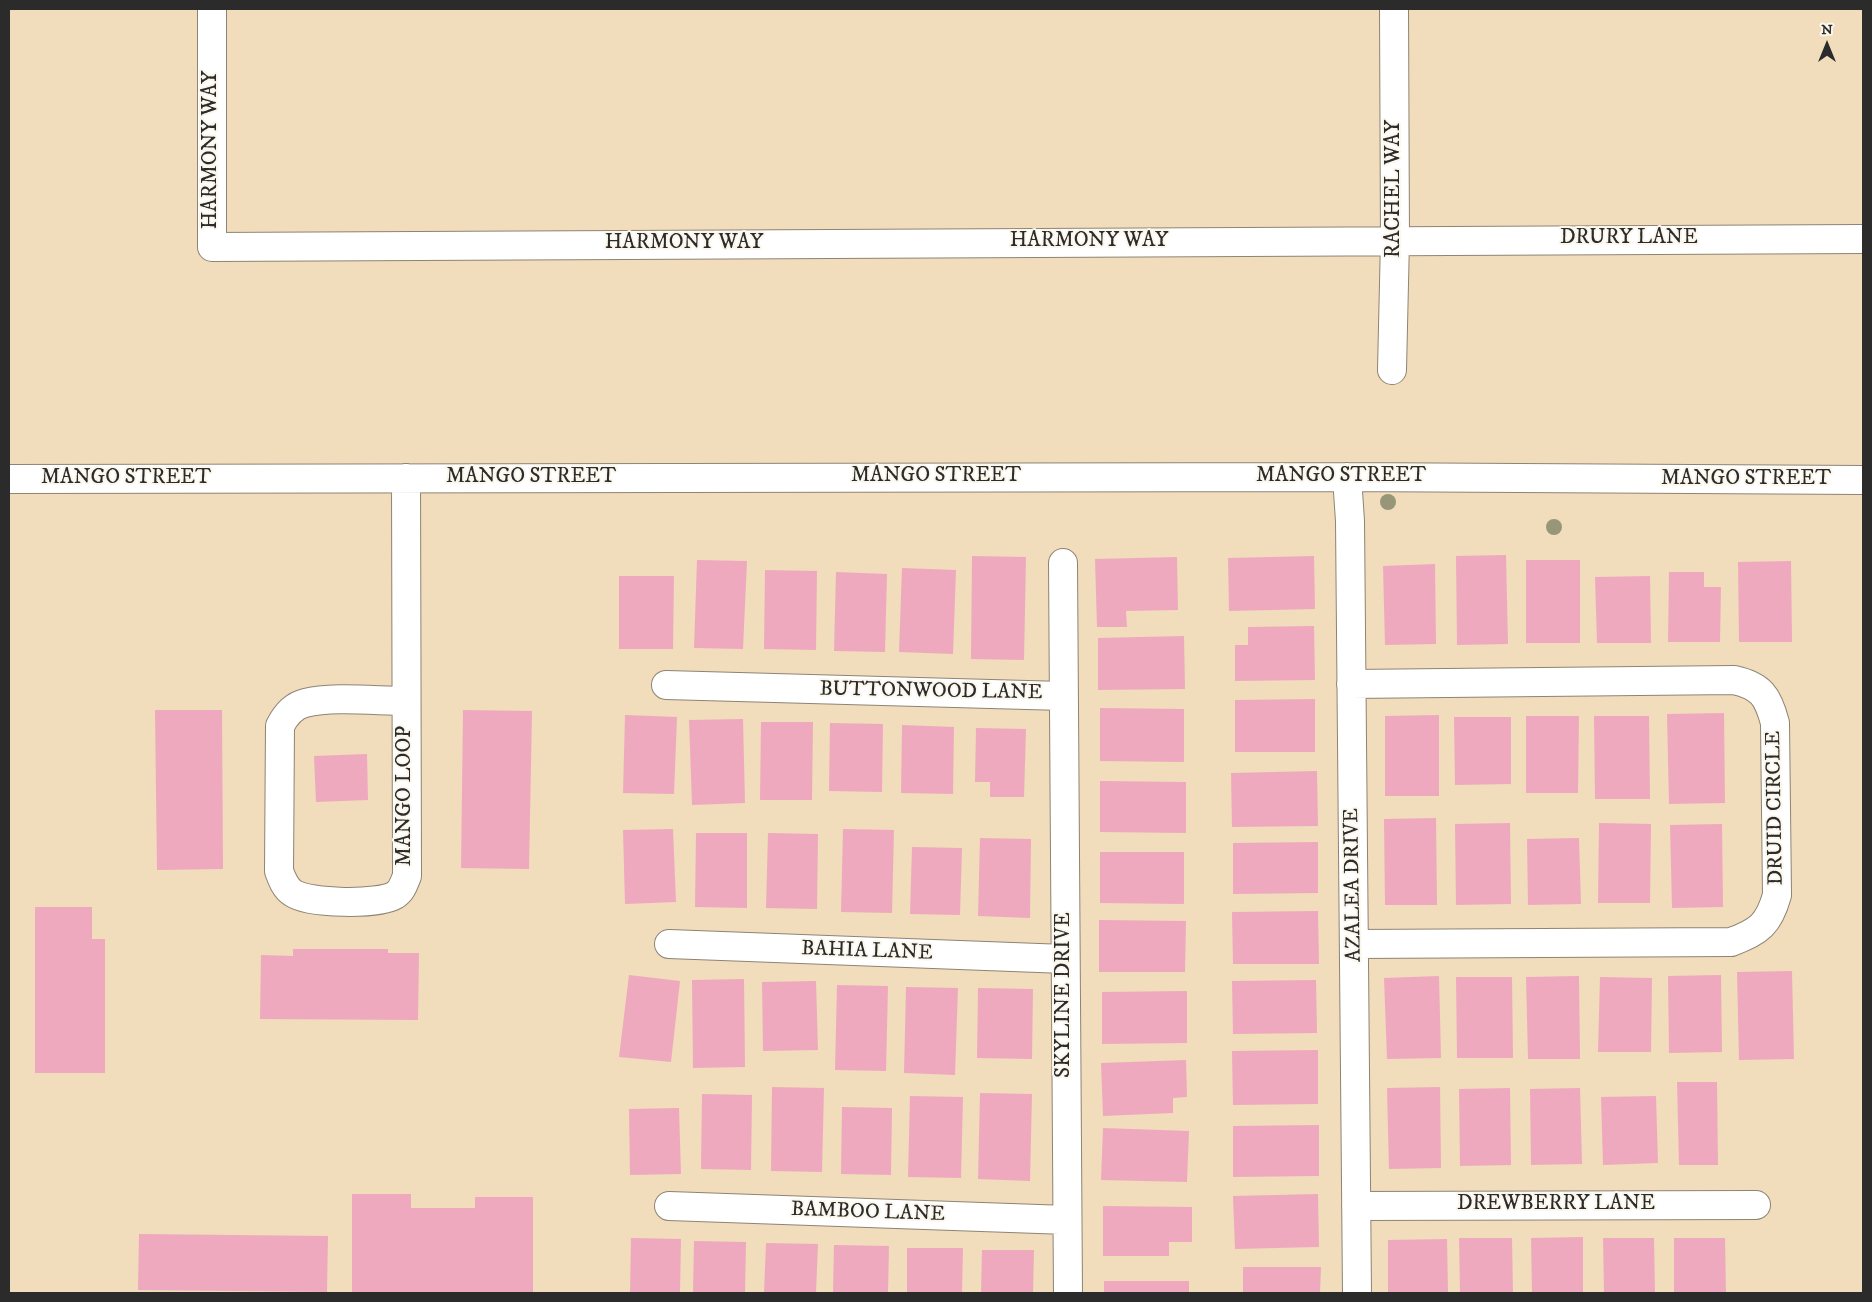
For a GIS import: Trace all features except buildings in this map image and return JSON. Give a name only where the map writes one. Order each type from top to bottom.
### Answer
[{"type":"street","name":"HARMONY WAY","points":[[212,9],[212,247],[1395,240]]},
{"type":"street","name":"RACHEL WAY","points":[[1392,370],[1395,240],[1394,9]]},
{"type":"street","name":"DRURY LANE","points":[[1395,240],[1863,238]]},
{"type":"street","name":"MANGO STREET","points":[[9,480],[1347,477],[1863,480]]},
{"type":"street","name":"AZALEA DRIVE","points":[[1347,477],[1350,521],[1356,944],[1356,1293]]},
{"type":"street","name":"MANGO LOOP","points":[[406,478],[407,876],[403,887],[397,894],[386,899],[368,901],[309,900],[293,893],[284,884],[279,871],[280,726],[285,716],[304,704],[324,701],[406,701]]},
{"type":"street","name":"BUTTONWOOD LANE","points":[[666,686],[1063,696],[1063,563]]},
{"type":"street","name":"DRUID CIRCLE","points":[[1351,684],[1734,680],[1751,684],[1765,695],[1771,707],[1775,723],[1777,895],[1772,912],[1763,926],[1749,936],[1731,942],[1356,944]]},
{"type":"street","name":"SKYLINE DRIVE","points":[[1063,696],[1068,1293]]},
{"type":"street","name":"BAHIA LANE","points":[[669,944],[1065,959]]},
{"type":"street","name":"DREWBERRY LANE","points":[[1356,1206],[1756,1205]]},
{"type":"street","name":"BAMBOO LANE","points":[[669,1206],[1067,1220]]}]
